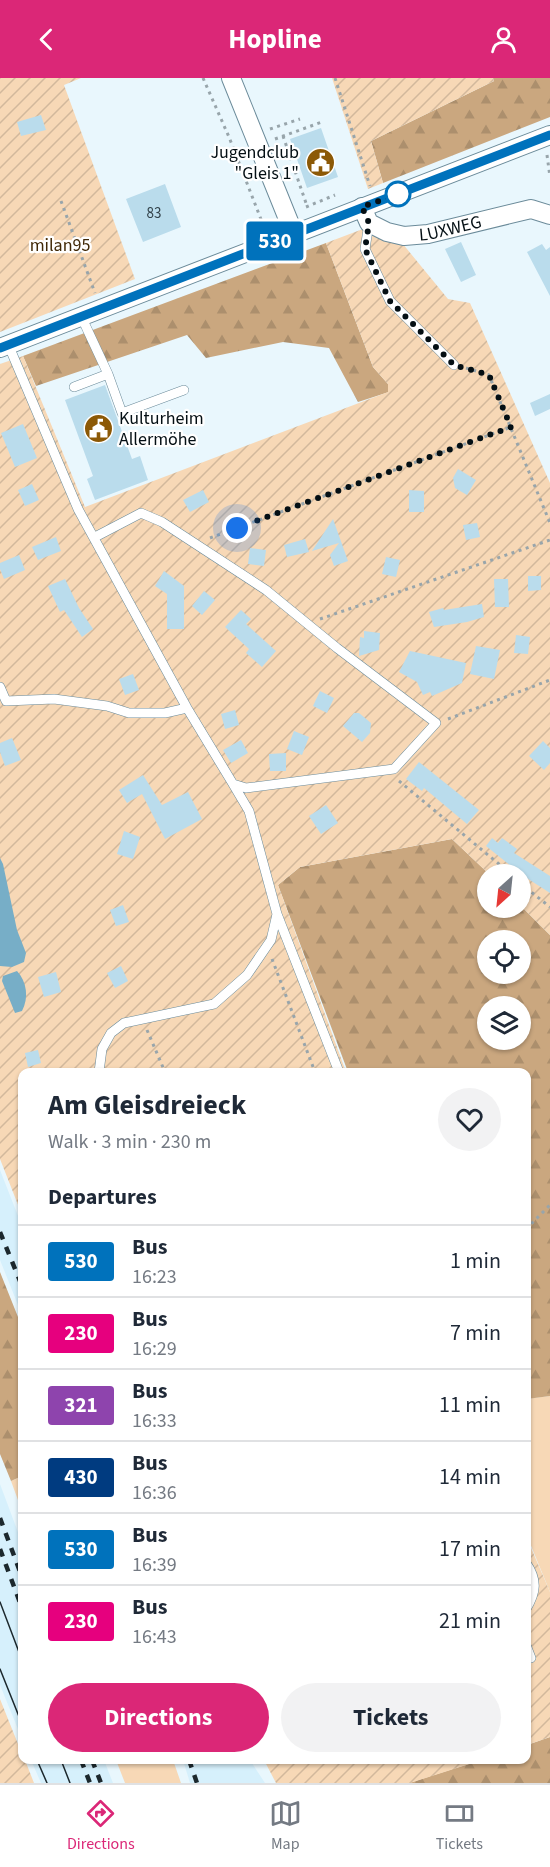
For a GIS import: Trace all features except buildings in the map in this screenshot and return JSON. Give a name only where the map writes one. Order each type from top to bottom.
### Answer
[{"type":"street","points":[[231,78],[294,234]]},
{"type":"street","points":[[4,346],[294,234],[369,211],[547,137]]},
{"type":"street","name":"LUXWEG","points":[[369,211],[387,232],[404,236],[428,234],[531,209],[550,215]]},
{"type":"lane","points":[[369,211],[365,249],[390,301],[454,365]]},
{"type":"lane","points":[[81,316],[108,374],[122,413],[184,390]]},
{"type":"lane","points":[[4,346],[78,508],[187,708],[249,811],[277,914],[337,1068]]},
{"type":"lane","points":[[74,387],[108,374]]},
{"type":"lane","points":[[95,537],[141,513],[162,522],[266,590],[436,723],[394,769],[246,788],[233,784]]},
{"type":"lane","points":[[0,687],[3,703],[54,699],[107,706],[129,713],[165,713],[187,708]]},
{"type":"lane","points":[[100,1068],[102,1049],[111,1033],[124,1023],[214,1004],[247,975],[271,940],[277,914]]},
{"type":"lane","points":[[531,1572],[536,1588],[531,1599]]},
{"type":"path","points":[[203,78],[229,136],[270,243]]},
{"type":"path","points":[[335,78],[369,211]]},
{"type":"path","points":[[270,129],[300,119]]},
{"type":"path","points":[[274,139],[322,122]]},
{"type":"path","points":[[283,136],[307,206]]},
{"type":"path","points":[[547,137],[550,177]]},
{"type":"path","points":[[300,209],[335,195]]},
{"type":"path","points":[[60,201],[101,309]]},
{"type":"path","points":[[454,365],[489,375],[550,523]]},
{"type":"path","points":[[194,543],[511,427]]},
{"type":"path","points":[[307,624],[550,540]]},
{"type":"path","points":[[436,723],[550,680]]},
{"type":"path","points":[[386,770],[499,864]]},
{"type":"path","points":[[531,891],[550,907]]},
{"type":"path","points":[[267,946],[313,1068]]},
{"type":"path","points":[[143,1019],[163,1068]]},
{"type":"path","points":[[531,1224],[550,1205]]},
{"type":"shaded area","points":[[0,1170],[18,1216],[18,1305],[0,1260]]},
{"type":"shaded area","points":[[0,1484],[18,1532],[18,1729],[0,1685]]},
{"type":"shaded area","points":[[33,1764],[106,1764],[113,1783],[41,1783]]},
{"type":"shaded area","points":[[184,1764],[253,1764],[265,1783],[190,1783]]},
{"type":"green space","name":"milan95","points":[[0,78],[81,78],[64,85],[135,279],[0,332]]},
{"type":"green space","points":[[332,78],[493,78],[494,81],[371,141],[383,183],[368,189]]},
{"type":"green space","points":[[493,78],[550,78],[550,117],[383,183],[371,141],[494,81]]},
{"type":"green space","points":[[384,221],[448,299],[470,303],[550,483],[550,935],[531,916],[531,864],[478,864],[452,839],[300,867],[278,885],[345,1068],[18,1068],[18,1205],[0,1159],[0,364],[23,356],[85,507],[388,392],[388,384],[373,367],[326,243]]},
{"type":"green space","points":[[326,243],[373,367],[388,384],[389,392],[358,402],[329,348],[283,342],[206,358],[187,335],[36,386],[23,356]]},
{"type":"green space","points":[[452,839],[478,864],[477,918],[531,918],[531,916],[550,935],[550,1396],[531,1398],[531,1068],[347,1068],[278,885],[300,867]]},
{"type":"green space","points":[[0,1272],[18,1317],[18,1478],[11,1481],[0,1454]]},
{"type":"green space","points":[[550,1396],[550,1592],[531,1546],[531,1398]]},
{"type":"green space","points":[[18,1478],[18,1500],[11,1481]]},
{"type":"green space","points":[[531,1548],[550,1592],[550,1737],[531,1744]]},
{"type":"green space","points":[[0,1699],[18,1744],[18,1764],[27,1764],[34,1783],[0,1783]]},
{"type":"green space","points":[[550,1737],[550,1783],[409,1783],[468,1764],[531,1764],[531,1744]]},
{"type":"green space","points":[[118,1764],[174,1764],[181,1783],[125,1783]]},
{"type":"green space","points":[[266,1764],[469,1764],[410,1783],[276,1783]]},
{"type":"water","points":[[0,858],[17,930],[26,953],[24,962],[12,967],[0,966]]},
{"type":"water","points":[[17,971],[25,985],[26,996],[22,1011],[15,1013],[2,981],[3,976]]},
{"type":"tram line","points":[[0,1602],[18,1649]]},
{"type":"tram line","points":[[0,1669],[18,1714]]},
{"type":"tram line","points":[[39,1764],[47,1783]]},
{"type":"tram line","points":[[63,1764],[70,1783]]},
{"type":"railway","points":[[0,1232],[18,1276]]},
{"type":"railway","points":[[0,1518],[18,1566]]},
{"type":"railway","points":[[0,1549],[18,1597]]},
{"type":"railway","points":[[83,1764],[90,1783]]},
{"type":"railway","points":[[94,1764],[101,1783]]},
{"type":"railway","points":[[190,1764],[197,1783]]},
{"type":"bus line","name":"530","points":[[0,348],[550,135]]},
{"type":"place","name":"Jugendclub \"Gleis 1\"","points":[[320,162]]},
{"type":"place","name":"Kulturheim Allermöhe","points":[[98,428]]},
{"type":"route","points":[[237,528],[511,427],[489,375],[454,365],[390,301],[375,271],[365,249],[369,223],[362,207],[398,194]]}]
